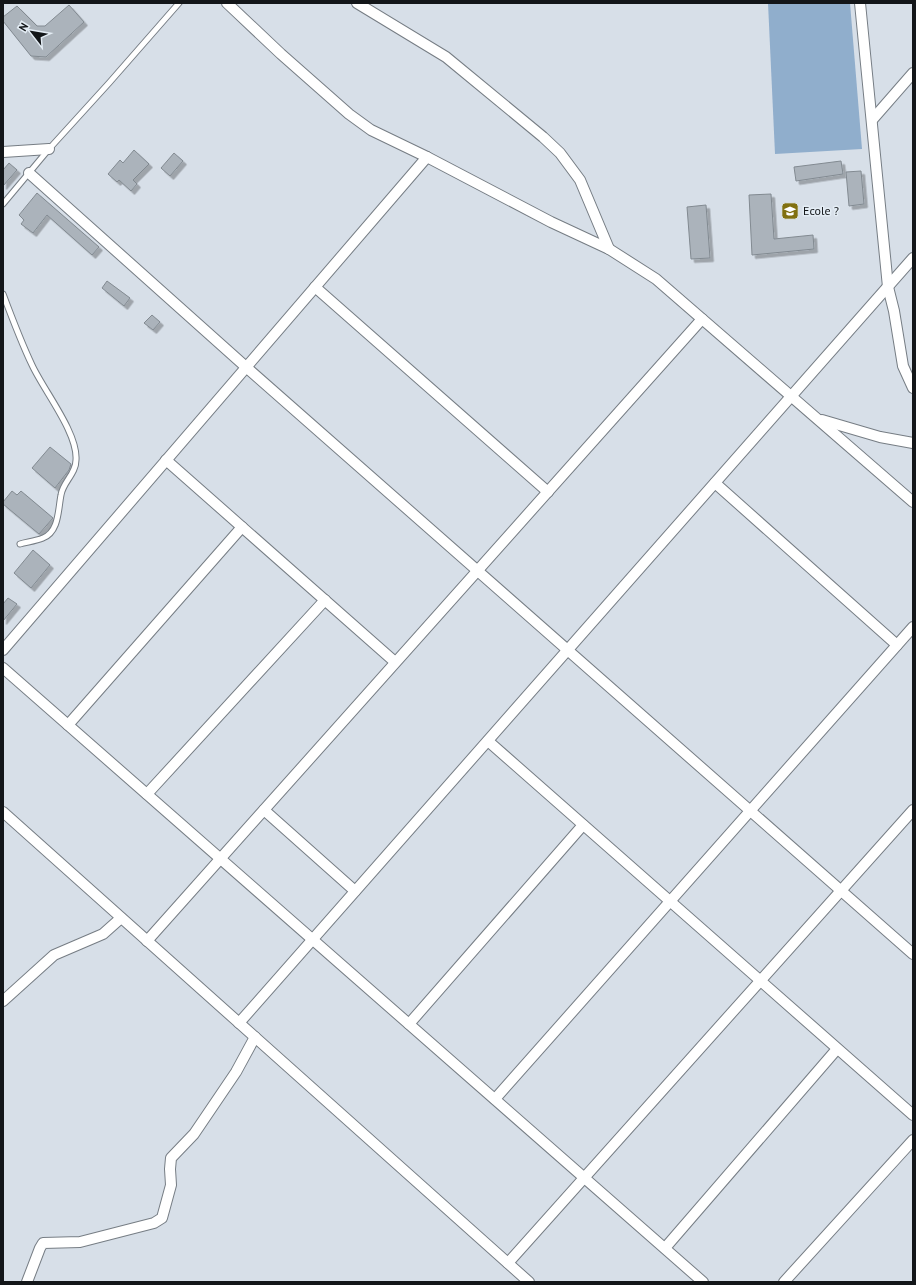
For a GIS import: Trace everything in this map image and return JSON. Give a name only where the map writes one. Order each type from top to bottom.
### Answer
[{"type":"street","points":[[227,3],[348,114],[371,130],[427,157],[551,222],[609,249],[656,279],[913,502]]},
{"type":"street","points":[[357,3],[446,57],[537,132],[560,153],[580,180],[609,249]]},
{"type":"street","points":[[860,3],[888,287],[894,311],[903,366],[913,388]]},
{"type":"street","points":[[872,120],[913,73]]},
{"type":"street","points":[[3,152],[49,149]]},
{"type":"street","points":[[3,650],[427,157]]},
{"type":"street","points":[[29,173],[246,367],[913,954]]},
{"type":"street","points":[[239,1023],[913,258]]},
{"type":"street","points":[[315,287],[548,492]]},
{"type":"street","points":[[147,941],[702,319]]},
{"type":"street","points":[[818,419],[880,437],[913,443]]},
{"type":"street","points":[[166,460],[396,662]]},
{"type":"street","points":[[715,483],[897,645]]},
{"type":"street","points":[[68,725],[242,527]]},
{"type":"street","points":[[147,794],[325,600]]},
{"type":"street","points":[[496,1100],[913,627]]},
{"type":"street","points":[[3,668],[704,1282]]},
{"type":"street","points":[[488,741],[913,1115]]},
{"type":"street","points":[[264,810],[356,891]]},
{"type":"street","points":[[508,1263],[913,811]]},
{"type":"street","points":[[3,812],[529,1282]]},
{"type":"street","points":[[409,1024],[583,825]]},
{"type":"street","points":[[3,1001],[54,955],[103,934],[121,918]]},
{"type":"street","points":[[27,1282],[43,1243],[80,1242],[154,1223],[162,1218],[171,1185],[171,1158],[194,1134],[236,1072],[255,1037]]},
{"type":"street","points":[[665,1248],[838,1049]]},
{"type":"street","points":[[784,1282],[913,1140]]},
{"type":"lane","points":[[3,204],[49,149],[109,84],[179,3]]},
{"type":"lane","points":[[3,294],[16,331],[76,446],[75,470],[63,488],[57,521],[53,530],[44,538],[20,544]]},
{"type":"shaded area","points":[[768,3],[850,3],[862,149],[775,154]]},
{"type":"building","points":[[69,5],[84,22],[46,57],[31,56],[3,21],[3,17],[17,6],[37,26],[45,26]]},
{"type":"building","points":[[134,150],[149,164],[133,180],[137,184],[131,191],[119,180],[117,182],[108,174],[120,160],[123,163]]},
{"type":"building","points":[[174,153],[183,161],[170,176],[161,168]]},
{"type":"building","points":[[841,161],[843,174],[796,181],[794,167]]},
{"type":"building","points":[[9,163],[17,170],[3,186],[3,170]]},
{"type":"building","points":[[861,171],[864,204],[849,206],[846,172]]},
{"type":"building","points":[[37,193],[99,247],[92,255],[47,215],[33,233],[21,224],[24,220],[19,215]]},
{"type":"building","points":[[771,194],[774,239],[813,235],[814,249],[752,255],[749,195]]},
{"type":"building","points":[[706,205],[710,258],[691,259],[687,207]]},
{"type":"building","points":[[107,281],[130,298],[124,306],[102,288]]},
{"type":"building","points":[[152,315],[160,322],[153,330],[144,323]]},
{"type":"building","points":[[50,447],[71,464],[69,470],[55,488],[32,468]]},
{"type":"building","points":[[12,491],[17,495],[21,491],[53,518],[39,534],[3,504]]},
{"type":"building","points":[[33,550],[50,565],[31,588],[14,573]]},
{"type":"building","points":[[8,598],[17,604],[3,621],[3,604]]},
{"type":"place","name":"Ecole ?","points":[[790,211]]}]
